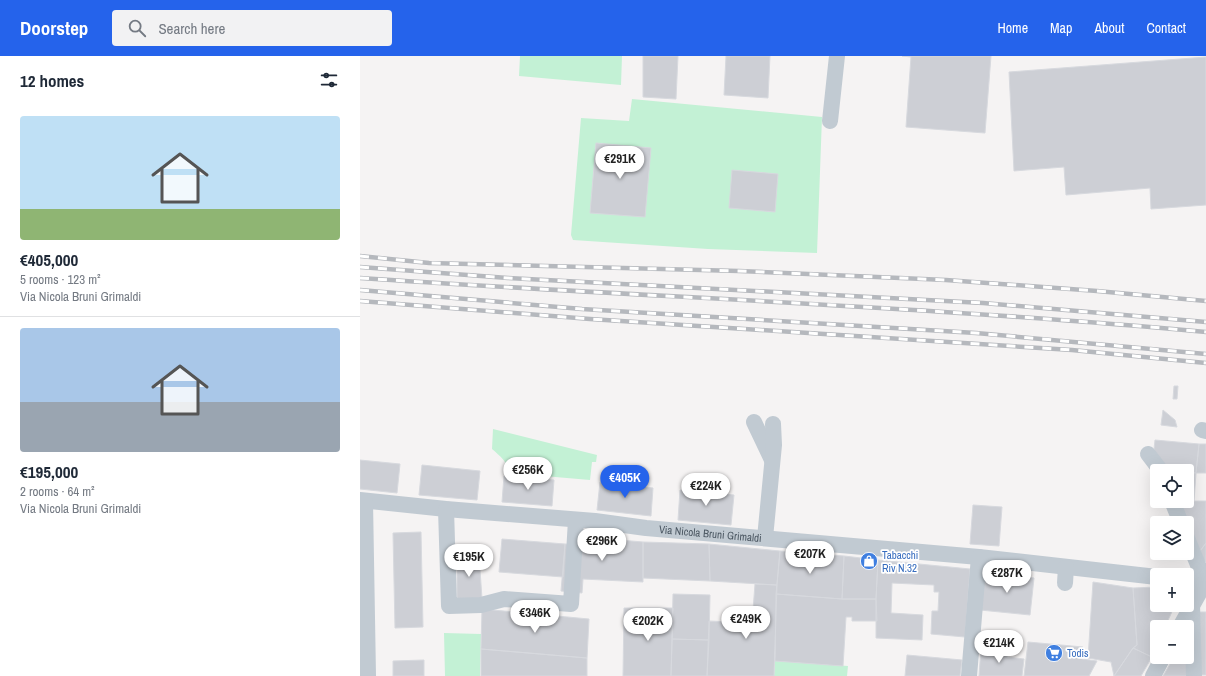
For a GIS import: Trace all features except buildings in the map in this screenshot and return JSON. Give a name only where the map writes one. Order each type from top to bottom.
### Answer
[{"type":"street","points":[[830,121],[837,56]]},
{"type":"street","points":[[754,422],[772,462]]},
{"type":"street","points":[[765,538],[774,445],[773,424]]},
{"type":"street","points":[[1148,454],[1156,464]]},
{"type":"street","points":[[363,500],[368,676]]},
{"type":"street","name":"Via Nicola Bruni Grimaldi","points":[[363,500],[646,528],[978,557],[1150,576]]},
{"type":"street","points":[[446,509],[449,606],[482,605],[504,599],[571,604],[576,520]]},
{"type":"street","points":[[1194,554],[1206,582]]},
{"type":"street","points":[[969,676],[978,557]]},
{"type":"street","points":[[1065,583],[1066,567]]},
{"type":"street","points":[[1194,581],[1206,582]]},
{"type":"street","points":[[1194,602],[1206,582]]},
{"type":"street","points":[[1192,612],[1194,676]]},
{"type":"street","points":[[1153,676],[1159,664]]},
{"type":"green space","points":[[520,56],[622,56],[621,85],[519,76]]},
{"type":"green space","points":[[632,99],[822,117],[817,253],[708,249],[573,240],[571,235],[581,118],[629,121]]},
{"type":"green space","points":[[493,429],[597,455],[596,462],[592,462],[590,480],[509,473],[505,462],[492,449]]},
{"type":"green space","points":[[444,633],[481,634],[480,676],[445,676]]},
{"type":"green space","points":[[775,661],[848,666],[847,676],[774,676]]},
{"type":"railway","points":[[360,256],[429,263],[739,271],[946,280],[1206,301]]},
{"type":"railway","points":[[360,267],[508,278],[983,303],[1206,322]]},
{"type":"railway","points":[[360,278],[889,308],[1206,332]]},
{"type":"railway","points":[[360,290],[582,309],[976,333],[1206,354]]},
{"type":"railway","points":[[360,301],[590,319],[1072,350],[1206,363]]},
{"type":"place","name":"Tabacchi Riv N.32","points":[[869,561]]},
{"type":"place","name":"Todis","points":[[1054,653]]}]
